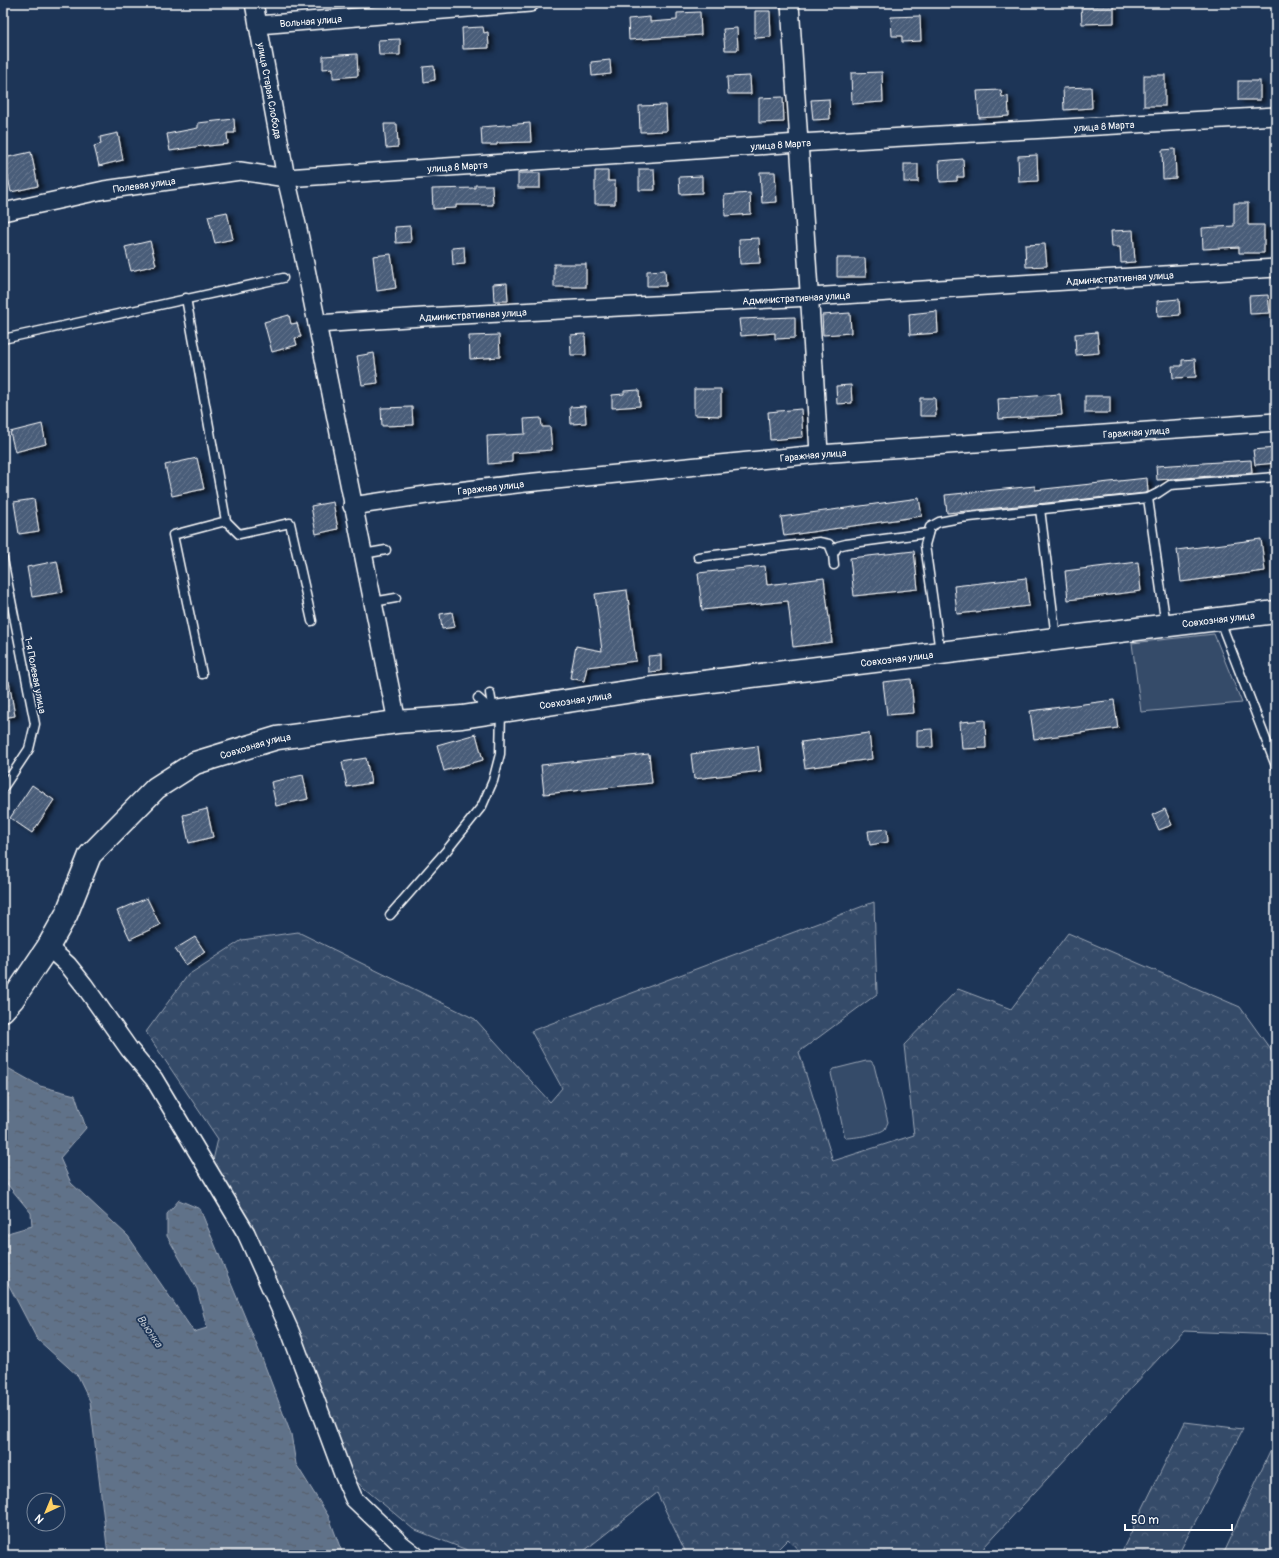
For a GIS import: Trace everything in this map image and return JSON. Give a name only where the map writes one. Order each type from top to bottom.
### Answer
[{"type":"street","name":"улица Старая Слобода","points":[[254,3],[286,178],[397,722]]},
{"type":"street","name":"Вольная улица","points":[[258,25],[530,3]]},
{"type":"street","points":[[790,3],[819,454]]},
{"type":"street","name":"улица 8 Марта","points":[[286,178],[799,143],[1276,116]]},
{"type":"street","name":"Полевая улица","points":[[3,212],[104,190],[240,171],[286,178]]},
{"type":"street","name":"Административная улица","points":[[316,324],[423,316],[810,297],[1276,268]]},
{"type":"street","name":"Гаражная улица","points":[[352,506],[433,494],[525,483],[819,454],[1276,422]]},
{"type":"street","name":"Совхозная улица","points":[[6,1000],[48,947],[66,916],[90,855],[156,788],[194,763],[277,738],[397,722],[462,717],[491,704],[646,689],[1276,612]]},
{"type":"street","points":[[48,947],[68,965],[129,1049],[154,1079],[246,1233],[290,1332],[343,1474],[354,1499],[415,1555]]},
{"type":"lane","points":[[3,339],[283,278]]},
{"type":"lane","points":[[186,298],[226,521],[239,534],[290,523],[312,621]]},
{"type":"lane","points":[[940,653],[924,545],[930,527],[939,522],[960,518],[1148,498],[1158,494],[1170,485],[1276,477]]},
{"type":"lane","points":[[1148,498],[1166,626]]},
{"type":"lane","points":[[1040,509],[1056,639]]},
{"type":"lane","points":[[202,674],[172,535],[226,521]]},
{"type":"lane","points":[[833,554],[838,546],[846,544],[928,533]]},
{"type":"lane","points":[[698,558],[819,542],[829,544],[833,554],[834,565]]},
{"type":"lane","points":[[363,554],[386,550]]},
{"type":"lane","name":"1-я Полевая улица","points":[[3,560],[35,724],[29,749],[3,788]]},
{"type":"lane","points":[[373,602],[396,598]]},
{"type":"lane","points":[[1219,619],[1276,766]]},
{"type":"lane","points":[[390,916],[448,850],[482,806],[493,781],[500,754],[491,704]]},
{"type":"green space","points":[[1214,634],[1242,703],[1141,712],[1132,643]]},
{"type":"green space","points":[[874,902],[877,994],[799,1052],[833,1161],[914,1135],[904,1045],[958,989],[1011,1009],[1068,933],[1240,1007],[1276,1057],[1276,1335],[1184,1331],[984,1547],[985,1555],[803,1555],[788,1539],[772,1555],[687,1555],[657,1493],[579,1555],[480,1555],[413,1529],[346,1473],[210,1173],[218,1139],[146,1032],[188,975],[242,940],[298,932],[475,1019],[550,1102],[562,1088],[531,1031]]},
{"type":"green space","points":[[871,1061],[874,1065],[888,1122],[885,1129],[878,1133],[846,1138],[831,1073],[834,1069]]},
{"type":"green space","points":[[1185,1422],[1243,1429],[1178,1555],[1120,1555]]},
{"type":"green space","points":[[1276,1439],[1276,1555],[1222,1555]]},
{"type":"water","name":"Вьюнка","points":[[6,1067],[40,1086],[75,1095],[86,1128],[60,1158],[71,1183],[128,1236],[194,1332],[207,1328],[197,1289],[167,1236],[167,1214],[179,1200],[200,1209],[260,1353],[291,1434],[296,1464],[329,1517],[343,1555],[108,1555],[90,1401],[78,1376],[37,1339],[3,1274],[3,1236],[32,1226],[31,1213],[3,1179],[3,1068]]},
{"type":"building","points":[[1114,5],[1114,23],[1082,24],[1081,6]]},
{"type":"building","points":[[755,11],[770,11],[771,37],[755,38]]},
{"type":"building","points":[[700,12],[701,35],[629,40],[628,19],[650,17],[650,22],[677,20],[677,13]]},
{"type":"building","points":[[920,16],[921,41],[902,42],[902,36],[892,36],[891,17]]},
{"type":"building","points":[[483,27],[484,33],[488,32],[489,48],[463,49],[462,28]]},
{"type":"building","points":[[737,28],[738,50],[725,50],[723,29]]},
{"type":"building","points":[[400,39],[400,55],[379,55],[378,40]]},
{"type":"building","points":[[357,54],[358,76],[333,78],[333,68],[323,69],[323,56]]},
{"type":"building","points":[[610,60],[611,74],[592,76],[591,62]]},
{"type":"building","points":[[434,66],[435,80],[424,82],[423,67]]},
{"type":"building","points":[[882,72],[883,102],[852,104],[851,73]]},
{"type":"building","points":[[1144,75],[1165,75],[1165,106],[1144,106]]},
{"type":"building","points":[[750,76],[751,94],[728,94],[727,77]]},
{"type":"building","points":[[1238,81],[1260,81],[1260,100],[1238,100]]},
{"type":"building","points":[[1091,87],[1092,108],[1064,110],[1063,88]]},
{"type":"building","points":[[1001,90],[1002,97],[1008,96],[1009,116],[979,118],[977,91]]},
{"type":"building","points":[[783,97],[784,122],[759,123],[759,98]]},
{"type":"building","points":[[829,99],[830,119],[813,120],[811,100]]},
{"type":"building","points":[[666,105],[667,131],[640,132],[639,106]]},
{"type":"building","points":[[234,119],[235,133],[227,133],[228,144],[208,145],[170,151],[167,134],[198,128],[198,123]]},
{"type":"building","points":[[530,123],[531,142],[482,145],[481,127]]},
{"type":"building","points":[[384,124],[397,124],[398,147],[386,148]]},
{"type":"building","points":[[118,133],[123,160],[99,166],[94,146],[101,144],[100,137]]},
{"type":"building","points":[[1175,149],[1176,178],[1163,179],[1162,150]]},
{"type":"building","points":[[31,152],[38,186],[11,192],[4,158]]},
{"type":"building","points":[[1037,155],[1038,181],[1019,182],[1018,156]]},
{"type":"building","points":[[963,159],[964,177],[957,177],[957,181],[940,182],[939,161]]},
{"type":"building","points":[[904,164],[918,164],[918,182],[904,182]]},
{"type":"building","points":[[639,169],[654,169],[655,190],[639,190]]},
{"type":"building","points":[[595,171],[608,171],[608,181],[615,181],[615,204],[595,204]]},
{"type":"building","points":[[760,172],[775,172],[777,202],[762,203]]},
{"type":"building","points":[[518,173],[540,173],[540,188],[518,188]]},
{"type":"building","points":[[702,176],[702,193],[680,194],[679,177]]},
{"type":"building","points":[[475,185],[492,185],[493,205],[456,205],[456,208],[433,209],[432,189],[475,188]]},
{"type":"building","points":[[750,193],[751,214],[725,216],[724,195]]},
{"type":"building","points":[[1234,203],[1248,203],[1248,225],[1264,225],[1264,253],[1239,253],[1239,247],[1203,249],[1202,228],[1234,226]]},
{"type":"building","points":[[227,212],[233,239],[215,243],[208,216]]},
{"type":"building","points":[[410,226],[411,242],[396,243],[395,227]]},
{"type":"building","points":[[1133,230],[1135,262],[1121,263],[1120,247],[1112,247],[1111,231]]},
{"type":"building","points":[[759,238],[760,263],[740,264],[739,239]]},
{"type":"building","points":[[150,241],[156,265],[131,271],[125,247]]},
{"type":"building","points":[[1045,244],[1047,266],[1026,267],[1025,245]]},
{"type":"building","points":[[464,247],[465,264],[453,265],[452,248]]},
{"type":"building","points":[[391,254],[396,288],[377,291],[373,256]]},
{"type":"building","points":[[837,258],[865,258],[866,277],[837,277]]},
{"type":"building","points":[[554,264],[586,264],[586,287],[554,287]]},
{"type":"building","points":[[665,270],[666,286],[647,286],[647,271]]},
{"type":"building","points":[[507,283],[508,301],[494,301],[493,284]]},
{"type":"building","points":[[1268,295],[1270,313],[1250,314],[1249,296]]},
{"type":"building","points":[[1179,299],[1180,315],[1158,317],[1157,301]]},
{"type":"building","points":[[937,311],[938,333],[910,335],[909,314]]},
{"type":"building","points":[[850,313],[851,333],[823,335],[822,315]]},
{"type":"building","points":[[289,315],[291,324],[297,323],[301,337],[295,338],[297,345],[272,352],[264,322]]},
{"type":"building","points":[[795,317],[795,338],[775,339],[775,333],[741,336],[739,319]]},
{"type":"building","points":[[1097,332],[1099,353],[1076,355],[1075,334]]},
{"type":"building","points":[[585,334],[586,355],[571,355],[570,335]]},
{"type":"building","points":[[499,335],[500,357],[470,359],[469,336]]},
{"type":"building","points":[[374,353],[378,383],[362,385],[357,356]]},
{"type":"building","points":[[1195,359],[1196,377],[1173,378],[1172,366],[1182,366],[1182,360]]},
{"type":"building","points":[[851,385],[852,403],[837,404],[836,386]]},
{"type":"building","points":[[694,389],[721,389],[721,416],[694,415]]},
{"type":"building","points":[[639,390],[640,406],[612,408],[612,395],[624,394],[624,391]]},
{"type":"building","points":[[1060,394],[1062,415],[999,419],[998,399]]},
{"type":"building","points":[[1085,396],[1110,396],[1110,413],[1085,413]]},
{"type":"building","points":[[920,398],[935,398],[936,416],[920,416]]},
{"type":"building","points":[[585,406],[586,423],[571,424],[570,407]]},
{"type":"building","points":[[412,407],[413,425],[382,426],[381,408]]},
{"type":"building","points":[[801,409],[803,437],[770,440],[768,412]]},
{"type":"building","points":[[541,418],[542,427],[550,427],[552,450],[512,453],[512,462],[488,464],[487,436],[525,434],[524,419]]},
{"type":"building","points":[[42,424],[46,444],[15,452],[10,432]]},
{"type":"building","points":[[1276,448],[1276,463],[1255,465],[1253,450]]},
{"type":"building","points":[[197,458],[204,489],[172,496],[165,465]]},
{"type":"building","points":[[1251,460],[1252,473],[1157,480],[1156,466]]},
{"type":"building","points":[[1147,478],[1148,492],[1146,493],[947,513],[945,495],[1035,486],[1035,490]]},
{"type":"building","points":[[919,498],[922,516],[784,536],[781,517]]},
{"type":"building","points":[[34,499],[39,531],[19,534],[14,502]]},
{"type":"building","points":[[333,502],[338,529],[316,534],[311,506]]},
{"type":"building","points":[[1261,539],[1265,571],[1181,582],[1177,550]]},
{"type":"building","points":[[914,551],[918,589],[854,596],[850,558]]},
{"type":"building","points":[[57,561],[63,592],[32,597],[27,567]]},
{"type":"building","points":[[1138,562],[1141,591],[1068,600],[1065,571]]},
{"type":"building","points":[[765,566],[767,585],[824,578],[832,642],[793,647],[788,601],[702,610],[698,573]]},
{"type":"building","points":[[1026,578],[1029,606],[957,614],[954,586]]},
{"type":"building","points":[[627,590],[636,661],[587,667],[584,681],[570,678],[576,646],[602,651],[595,594]]},
{"type":"building","points":[[452,612],[455,627],[442,629],[440,614]]},
{"type":"building","points":[[661,655],[661,671],[649,672],[648,656]]},
{"type":"building","points":[[911,679],[914,713],[887,715],[883,682]]},
{"type":"building","points":[[9,681],[15,716],[3,718],[3,682]]},
{"type":"building","points":[[1114,700],[1118,728],[1034,739],[1030,711]]},
{"type":"building","points":[[985,720],[986,748],[962,749],[960,722]]},
{"type":"building","points":[[932,729],[933,747],[917,747],[917,730]]},
{"type":"building","points":[[869,733],[872,759],[805,768],[801,742]]},
{"type":"building","points":[[476,734],[483,760],[444,771],[437,745]]},
{"type":"building","points":[[758,746],[761,771],[694,779],[691,754]]},
{"type":"building","points":[[649,754],[652,783],[544,794],[541,765]]},
{"type":"building","points":[[366,758],[371,783],[347,787],[342,762]]},
{"type":"building","points":[[303,775],[308,799],[276,806],[271,782]]},
{"type":"building","points":[[32,785],[54,800],[32,833],[10,818]]},
{"type":"building","points":[[207,809],[213,837],[189,843],[183,815]]},
{"type":"building","points":[[1165,809],[1172,825],[1159,830],[1152,815]]},
{"type":"building","points":[[887,829],[888,842],[870,845],[868,831]]},
{"type":"building","points":[[147,898],[160,925],[130,939],[117,911]]},
{"type":"building","points":[[195,937],[205,952],[186,965],[175,949]]}]
